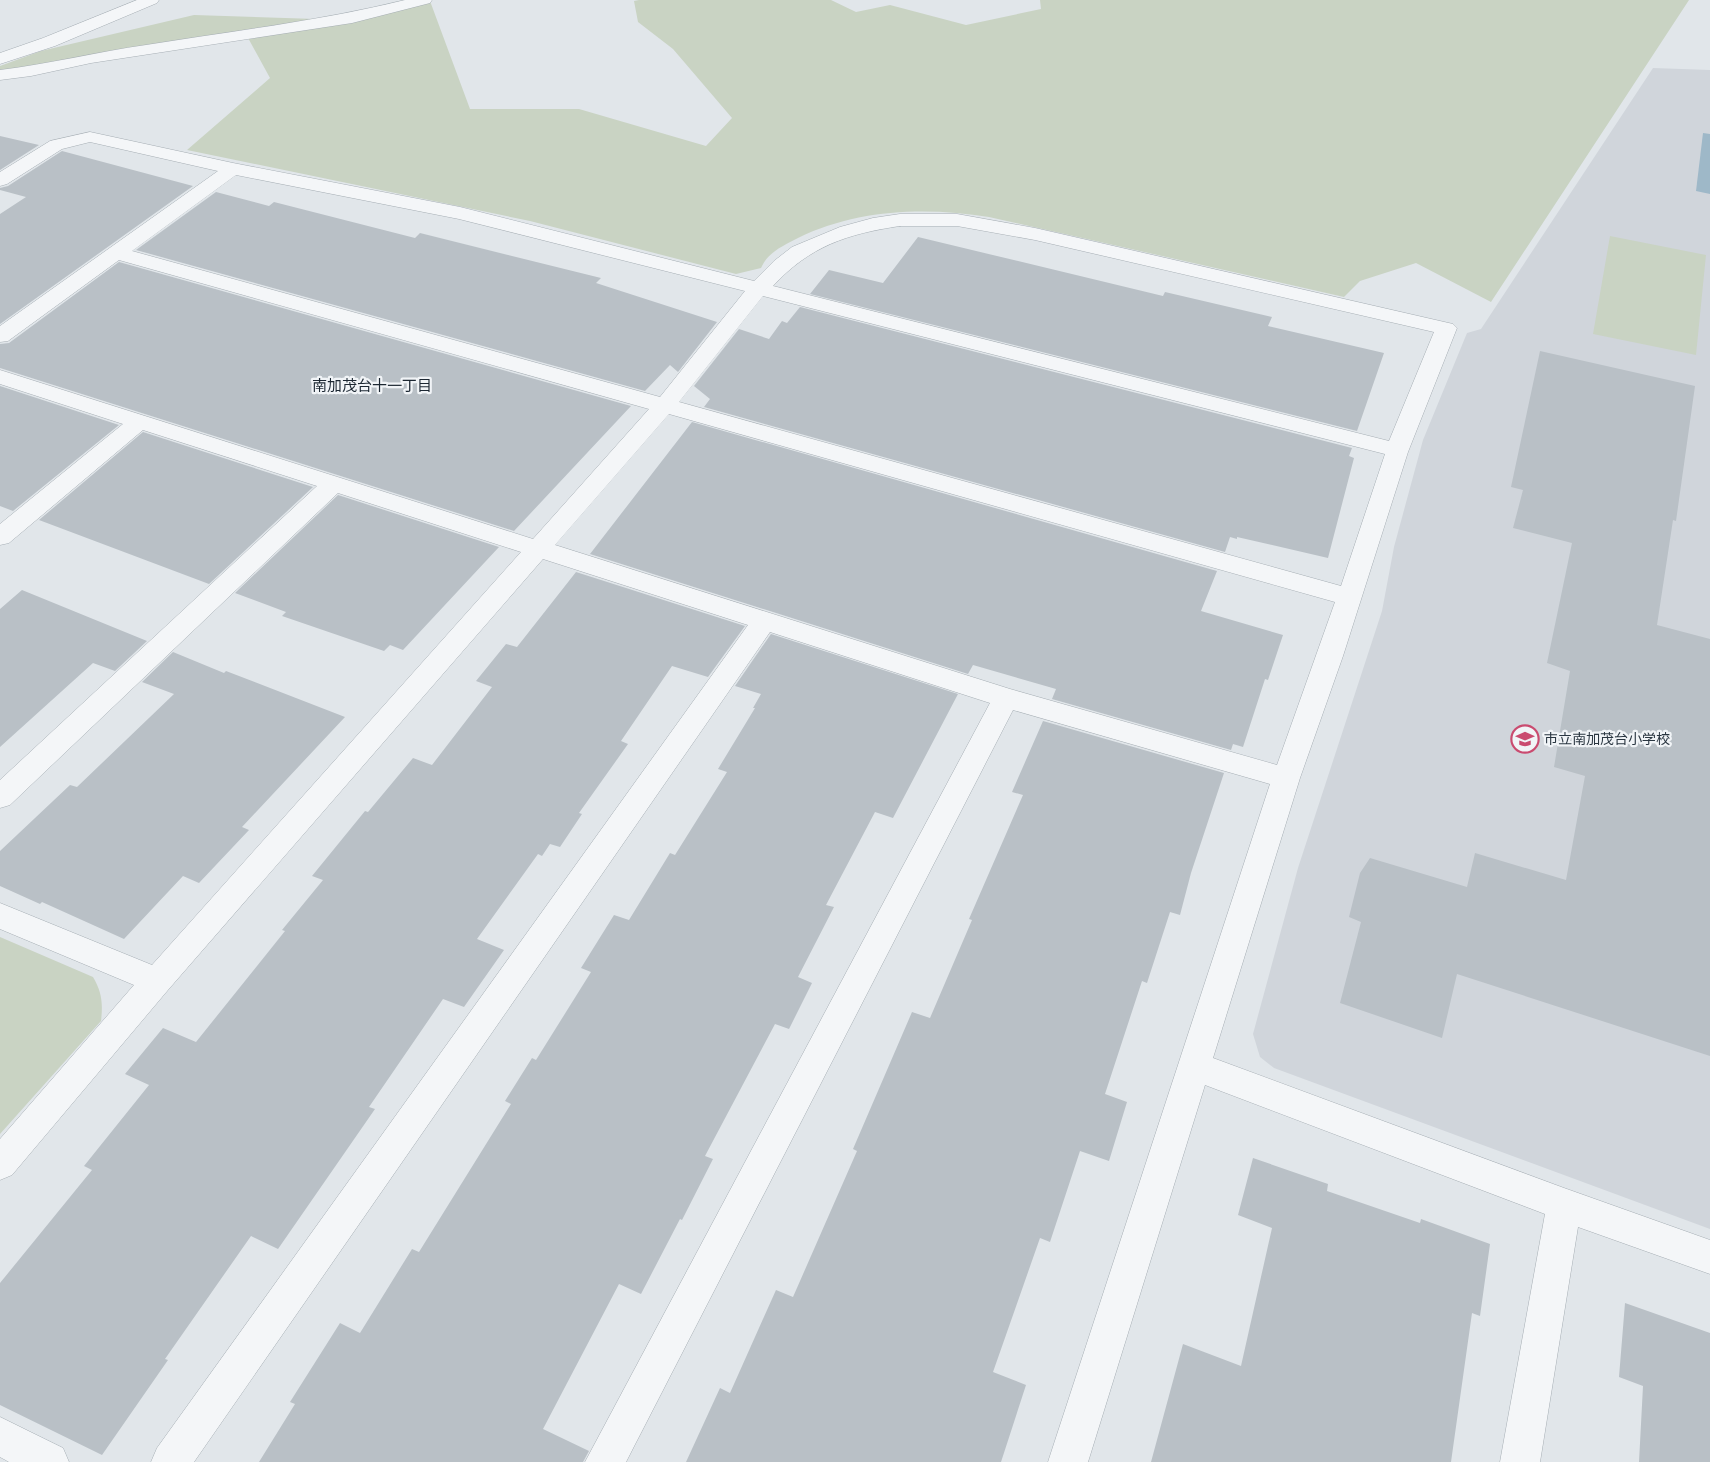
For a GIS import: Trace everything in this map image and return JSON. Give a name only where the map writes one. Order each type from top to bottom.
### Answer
[{"type":"street","points":[[0,59],[49,42],[151,0]]},
{"type":"street","points":[[0,75],[31,71],[111,55],[352,18],[424,0]]},
{"type":"street","points":[[0,180],[56,146],[90,137],[233,169],[460,213],[1398,450]]},
{"type":"street","points":[[0,336],[117,254],[233,169]]},
{"type":"street","points":[[0,1164],[157,981],[540,550],[665,405],[758,289],[781,265],[799,252],[822,240],[847,231],[900,220],[957,220],[1035,234],[1446,328],[1398,450],[1350,597],[1286,778],[1068,1462]]},
{"type":"street","points":[[117,254],[1350,597]]},
{"type":"street","points":[[0,378],[1006,698],[1286,778]]},
{"type":"street","points":[[0,537],[140,422]]},
{"type":"street","points":[[0,797],[333,484]]},
{"type":"street","points":[[170,1462],[764,621]]},
{"type":"street","points":[[605,1462],[1006,698]]},
{"type":"street","points":[[0,916],[157,981]]},
{"type":"street","points":[[1194,1066],[1710,1258]]},
{"type":"street","points":[[1520,1462],[1564,1205]]},
{"type":"street","points":[[0,1436],[49,1462]]},
{"type":"shaded area","name":"市立南加茂台小学校","points":[[1653,68],[1710,70],[1710,1229],[1274,1068],[1260,1057],[1253,1034],[1298,868],[1382,611],[1394,547],[1423,440],[1467,333],[1481,329]]},
{"type":"green space","points":[[831,0],[856,12],[890,5],[966,25],[1041,9],[1040,0],[1689,0],[1491,302],[1416,263],[1360,281],[1344,297],[989,217],[941,212],[892,213],[844,221],[821,228],[782,247],[764,262],[761,268],[736,274],[530,221],[187,150],[270,78],[247,36],[430,1],[470,109],[579,109],[706,146],[732,118],[673,49],[638,22],[634,1]]},
{"type":"green space","points":[[194,15],[316,19],[193,38],[64,65],[0,72],[0,66],[41,51]]},
{"type":"green space","points":[[1610,236],[1706,255],[1696,355],[1593,334]]},
{"type":"green space","points":[[0,937],[93,977],[100,993],[102,1009],[101,1021],[0,1134]]},
{"type":"water","points":[[1703,133],[1710,134],[1710,194],[1696,191]]},
{"type":"building","points":[[0,136],[39,145],[0,170]]},
{"type":"building","points":[[62,151],[193,186],[0,324],[0,214],[26,197],[0,190],[0,188],[8,186]]},
{"type":"building","points":[[216,192],[269,206],[274,202],[415,238],[420,233],[601,278],[596,283],[717,322],[678,372],[670,365],[645,391],[136,250]]},
{"type":"building","points":[[918,237],[1163,296],[1165,292],[1272,317],[1268,326],[1384,353],[1357,431],[810,294],[829,270],[883,283]]},
{"type":"building","points":[[119,262],[631,406],[514,531],[0,368],[0,344],[9,343]]},
{"type":"building","points":[[800,307],[1352,448],[1349,456],[1354,458],[1328,558],[1237,537],[1237,539],[1230,537],[1225,552],[704,407],[710,399],[694,386],[739,329],[769,339],[782,321],[787,323]]},
{"type":"building","points":[[1540,351],[1695,386],[1676,521],[1673,520],[1657,625],[1710,639],[1710,1056],[1457,974],[1442,1038],[1340,1003],[1361,922],[1349,917],[1360,873],[1370,858],[1467,887],[1475,853],[1566,880],[1585,776],[1554,767],[1570,671],[1547,663],[1572,543],[1513,528],[1523,490],[1511,487]]},
{"type":"building","points":[[0,386],[119,425],[13,511],[0,506]]},
{"type":"building","points":[[692,422],[1217,571],[1201,611],[1283,635],[1268,680],[1265,679],[1243,747],[1233,744],[1231,750],[1052,699],[1056,689],[973,665],[968,674],[590,554]]},
{"type":"building","points":[[143,432],[313,487],[209,584],[39,520]]},
{"type":"building","points":[[338,495],[499,547],[403,650],[390,645],[384,651],[282,616],[286,612],[235,593]]},
{"type":"building","points":[[576,572],[745,626],[708,677],[672,666],[621,741],[628,744],[579,813],[582,814],[560,847],[550,844],[542,856],[538,854],[477,939],[504,950],[464,1007],[443,999],[369,1107],[375,1109],[278,1249],[251,1236],[165,1359],[168,1360],[102,1455],[0,1405],[0,1283],[92,1170],[84,1166],[149,1085],[125,1074],[163,1028],[196,1042],[285,931],[282,930],[323,880],[312,876],[365,811],[368,812],[413,758],[432,765],[492,687],[476,681],[506,644],[517,647]]},
{"type":"building","points":[[22,590],[147,641],[115,671],[93,663],[0,747],[0,609]]},
{"type":"building","points":[[771,634],[958,694],[893,818],[875,812],[826,905],[834,907],[798,977],[812,983],[789,1029],[775,1024],[705,1156],[713,1159],[641,1294],[619,1284],[543,1429],[589,1451],[583,1462],[259,1462],[295,1404],[290,1402],[340,1323],[360,1333],[412,1249],[419,1252],[511,1104],[505,1101],[532,1058],[536,1060],[591,972],[581,968],[614,915],[629,920],[670,853],[675,855],[727,772],[718,769],[755,708],[753,708],[761,694],[735,686]]},
{"type":"building","points":[[173,652],[224,673],[226,671],[345,717],[242,827],[249,830],[199,883],[183,876],[124,939],[42,902],[40,904],[0,886],[0,851],[70,785],[77,787],[174,694],[142,682]]},
{"type":"building","points":[[1043,721],[1224,773],[1191,873],[1180,915],[1170,912],[1147,983],[1142,981],[1105,1094],[1127,1102],[1109,1161],[1080,1151],[1050,1242],[1040,1238],[993,1372],[1026,1385],[1001,1462],[686,1462],[720,1388],[730,1393],[776,1290],[793,1297],[857,1151],[853,1149],[912,1012],[930,1018],[972,920],[969,919],[1023,795],[1012,792]]},
{"type":"building","points":[[1253,1158],[1328,1184],[1327,1191],[1420,1223],[1421,1219],[1490,1244],[1480,1316],[1472,1313],[1451,1462],[1151,1462],[1183,1344],[1241,1366],[1272,1228],[1238,1215]]},
{"type":"building","points":[[1625,1303],[1710,1333],[1710,1462],[1639,1462],[1643,1386],[1619,1377]]},
{"type":"place","name":"市立南加茂台小学校","points":[[1525,739]]},
{"type":"district","name":"南加茂台十一丁目","points":[[372,386]]}]
